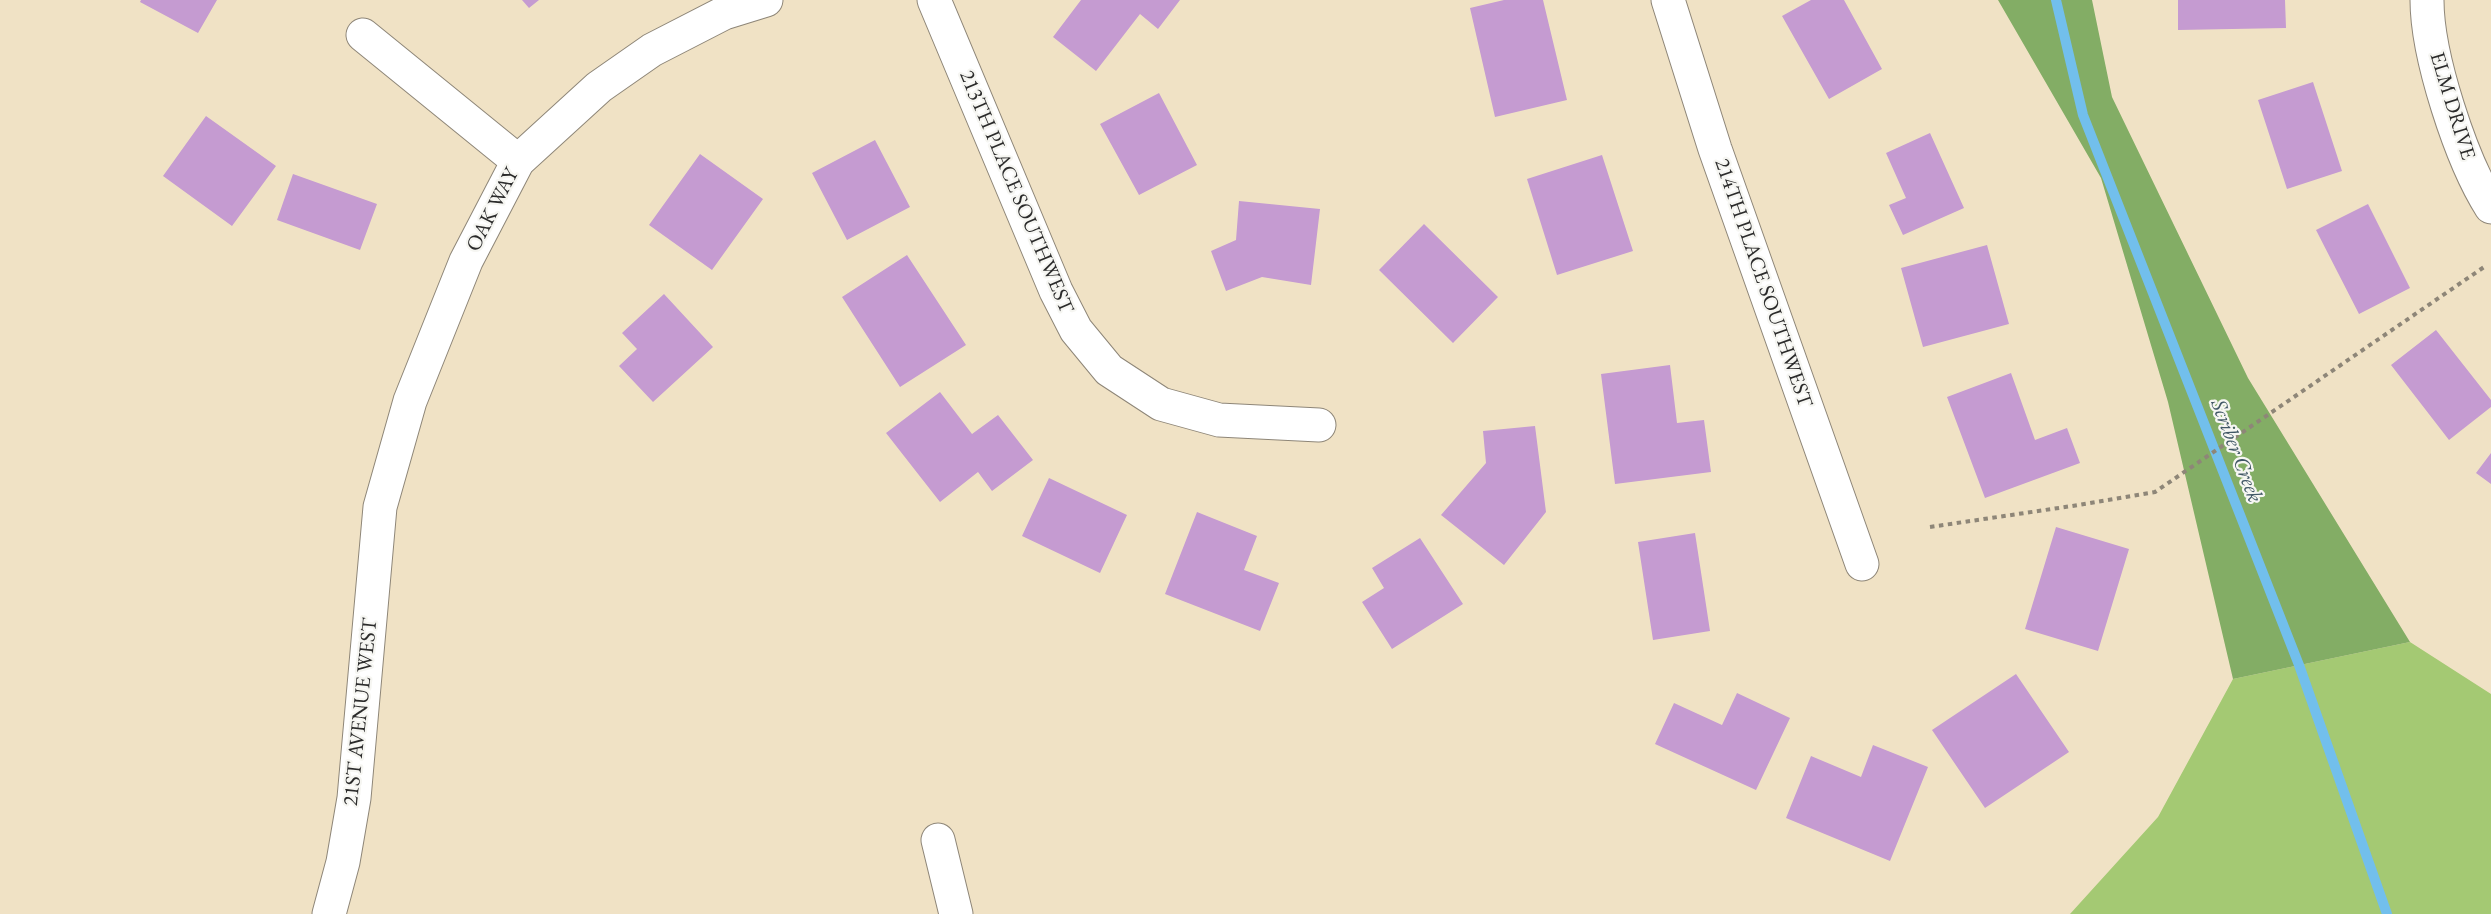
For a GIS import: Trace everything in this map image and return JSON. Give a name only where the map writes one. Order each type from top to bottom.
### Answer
[{"type":"street","name":"OAK WAY","points":[[380,507],[410,401],[466,261],[518,161],[599,87],[652,50],[724,13],[766,0]]},
{"type":"street","name":"213TH PLACE SOUTHWEST","points":[[934,0],[1056,291],[1076,330],[1109,370],[1161,404],[1219,420],[1319,425]]},
{"type":"street","name":"214TH PLACE SOUTHWEST","points":[[1668,0],[1716,149],[1862,564]]},
{"type":"street","name":"ELM DRIVE","points":[[2427,0],[2434,57],[2450,110],[2468,162],[2491,207]]},
{"type":"street","points":[[363,35],[518,161]]},
{"type":"street","name":"21ST AVENUE WEST","points":[[329,914],[343,862],[354,798],[380,507]]},
{"type":"street","points":[[938,840],[956,914]]},
{"type":"path","points":[[1930,527],[2072,507],[2155,492],[2487,265]]},
{"type":"green space","points":[[1998,0],[2092,0],[2112,97],[2248,378],[2410,642],[2233,679],[2168,402],[2101,178]]},
{"type":"green space","points":[[2410,642],[2491,694],[2491,914],[2070,914],[2158,817],[2233,679]]},
{"type":"building","points":[[141,0],[217,0],[198,33],[140,2]]},
{"type":"building","points":[[522,0],[539,0],[529,8]]},
{"type":"building","points":[[1081,0],[1180,0],[1158,29],[1140,14],[1096,71],[1053,37]]},
{"type":"building","points":[[1504,0],[1543,0],[1567,100],[1495,117],[1470,8]]},
{"type":"building","points":[[1811,0],[1844,0],[1882,69],[1829,99],[1782,16]]},
{"type":"building","points":[[2178,0],[2285,0],[2286,28],[2178,30]]},
{"type":"building","points":[[2313,82],[2342,171],[2287,189],[2258,100]]},
{"type":"building","points":[[1159,93],[1197,165],[1139,195],[1100,124]]},
{"type":"building","points":[[206,116],[276,166],[232,226],[163,176]]},
{"type":"building","points":[[1930,133],[1964,208],[1903,235],[1889,205],[1906,198],[1886,153]]},
{"type":"building","points":[[875,140],[910,207],[847,240],[812,173]]},
{"type":"building","points":[[700,154],[763,199],[712,270],[649,225]]},
{"type":"building","points":[[1602,155],[1633,251],[1557,275],[1527,179]]},
{"type":"building","points":[[293,174],[377,204],[360,250],[277,220]]},
{"type":"building","points":[[1239,201],[1320,209],[1311,285],[1262,277],[1226,291],[1211,251],[1236,240]]},
{"type":"building","points":[[2368,204],[2410,288],[2359,314],[2316,230]]},
{"type":"building","points":[[1424,224],[1498,297],[1453,343],[1379,270]]},
{"type":"building","points":[[1987,245],[2009,324],[1923,347],[1901,268]]},
{"type":"building","points":[[907,255],[966,345],[900,387],[842,297]]},
{"type":"building","points":[[664,294],[713,347],[653,402],[619,366],[637,349],[622,333]]},
{"type":"building","points":[[2436,330],[2491,400],[2491,407],[2449,440],[2391,365]]},
{"type":"building","points":[[1670,365],[1677,423],[1704,420],[1711,472],[1615,484],[1601,374]]},
{"type":"building","points":[[2011,373],[2035,440],[2067,428],[2080,463],[1985,498],[1947,397]]},
{"type":"building","points":[[940,392],[972,434],[998,415],[1033,460],[992,491],[978,472],[940,502],[886,433]]},
{"type":"building","points":[[1535,426],[1546,512],[1504,565],[1441,515],[1486,463],[1483,431]]},
{"type":"building","points":[[2491,453],[2491,484],[2476,473]]},
{"type":"building","points":[[1049,478],[1127,515],[1100,573],[1022,536]]},
{"type":"building","points":[[1197,512],[1257,536],[1244,570],[1279,583],[1260,631],[1165,594]]},
{"type":"building","points":[[2056,527],[2129,549],[2098,651],[2025,629]]},
{"type":"building","points":[[1695,533],[1710,631],[1653,640],[1638,542]]},
{"type":"building","points":[[1420,538],[1463,604],[1392,649],[1362,602],[1384,588],[1372,568]]},
{"type":"building","points":[[2016,674],[2069,752],[1985,808],[1932,730]]},
{"type":"building","points":[[1737,693],[1790,718],[1756,790],[1655,744],[1674,703],[1722,725]]},
{"type":"building","points":[[1873,745],[1928,767],[1890,861],[1786,818],[1811,756],[1861,777]]},
{"type":"waterway","name":"Scriber Creek","points":[[2056,0],[2083,115],[2299,665],[2387,914]]}]
